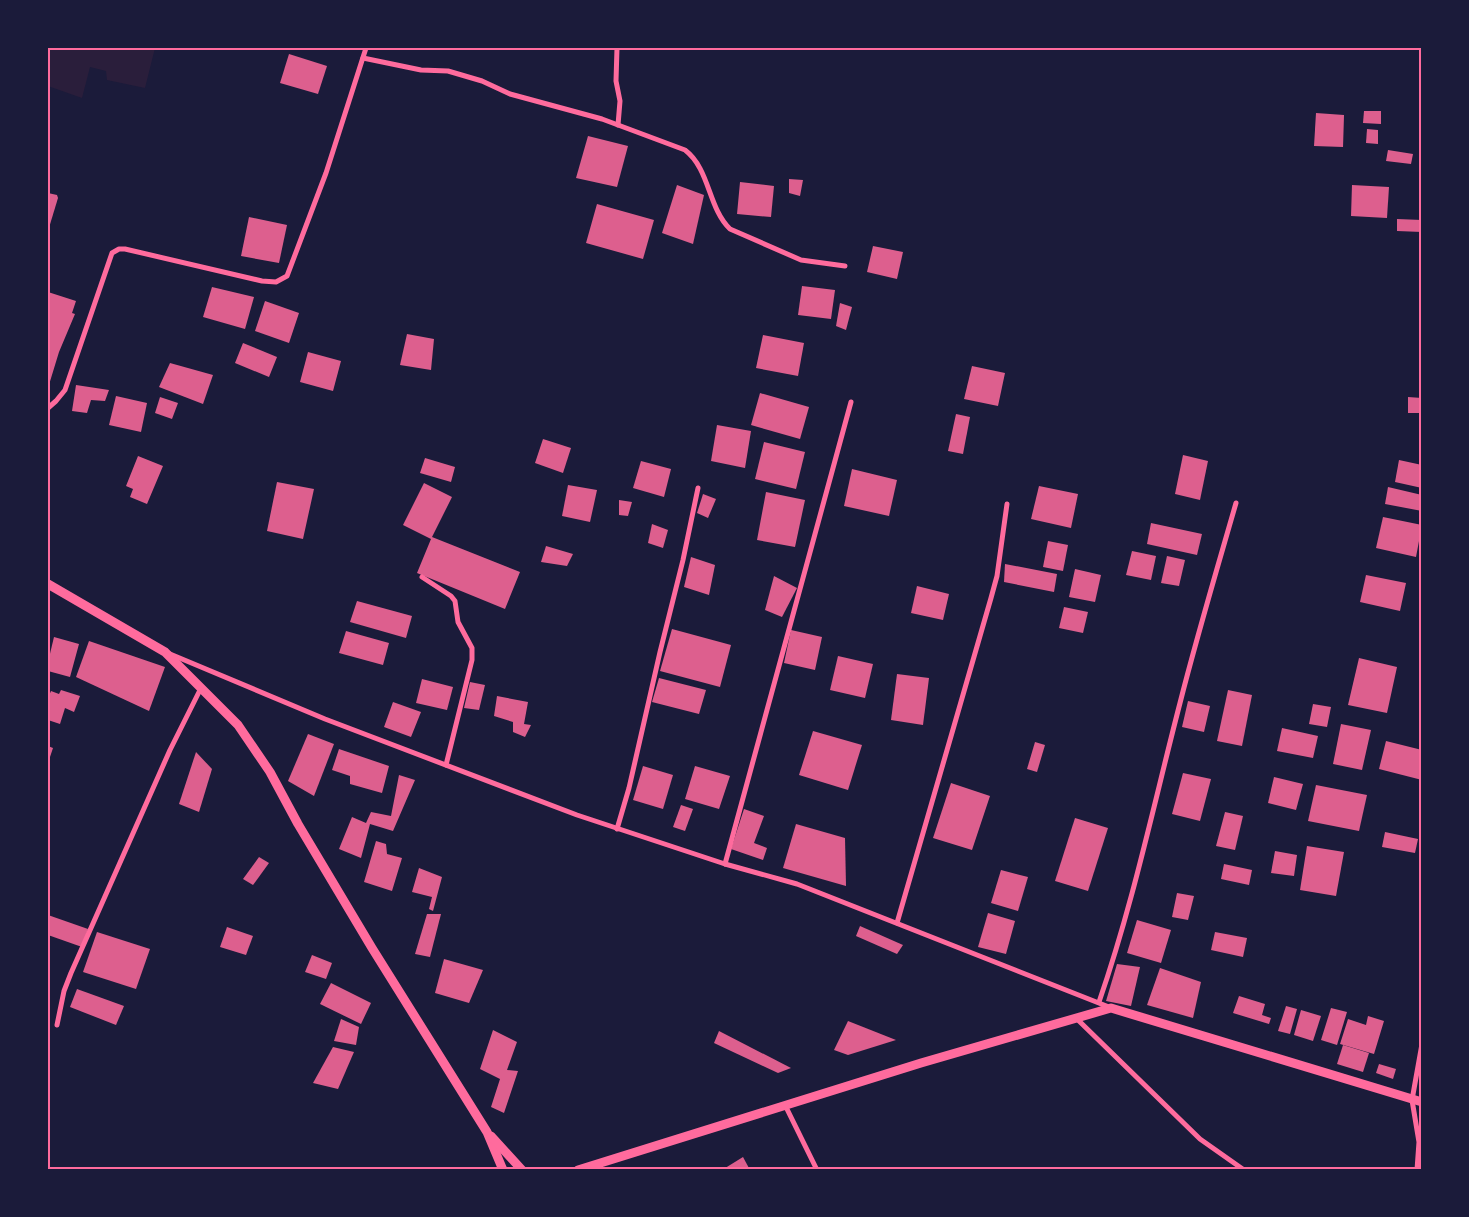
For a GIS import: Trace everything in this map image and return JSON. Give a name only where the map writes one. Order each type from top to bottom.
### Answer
[{"type":"street","points":[[48,408],[65,390],[112,253],[125,249],[262,281],[276,282],[287,276],[326,173],[366,48]]},
{"type":"street","points":[[617,48],[616,81],[620,100],[618,125]]},
{"type":"street","points":[[363,58],[421,70],[448,71],[482,81],[510,94],[602,119],[685,150],[700,166],[722,221],[730,229],[801,260],[845,266]]},
{"type":"street","points":[[725,864],[851,402]]},
{"type":"street","points":[[616,829],[629,788],[683,560],[698,488]]},
{"type":"street","points":[[1099,1002],[1114,958],[1156,805],[1182,693],[1236,503]]},
{"type":"street","points":[[897,923],[989,607],[997,576],[1007,504]]},
{"type":"street","points":[[422,577],[451,596],[455,601],[458,622],[472,648],[472,660],[446,765]]},
{"type":"street","points":[[48,584],[165,652],[325,719],[446,765],[616,829],[725,864],[797,884],[1111,1008],[1417,1101]]},
{"type":"street","points":[[165,652],[238,725],[270,772],[298,824],[372,948],[487,1132],[503,1170]]},
{"type":"street","points":[[57,1025],[64,990],[71,973],[170,750],[201,687]]},
{"type":"street","points":[[578,1170],[921,1063],[1111,1008]]},
{"type":"street","points":[[1077,1019],[1200,1139],[1244,1170]]},
{"type":"street","points":[[1417,1170],[1419,1142],[1417,1101],[1422,1044]]},
{"type":"street","points":[[785,1106],[817,1170]]},
{"type":"street","points":[[487,1132],[522,1170]]},
{"type":"shaded area","points":[[48,48],[88,48],[97,50],[97,48],[155,48],[145,88],[107,80],[106,71],[90,67],[82,98],[48,86]]},
{"type":"building","points":[[289,54],[327,66],[318,94],[280,83]]},
{"type":"building","points":[[1364,111],[1381,111],[1381,124],[1363,123]]},
{"type":"building","points":[[1316,113],[1344,115],[1343,147],[1314,146]]},
{"type":"building","points":[[1367,129],[1378,130],[1378,144],[1366,143]]},
{"type":"building","points":[[588,136],[628,146],[617,187],[576,178]]},
{"type":"building","points":[[1388,150],[1413,154],[1411,164],[1386,161]]},
{"type":"building","points":[[789,179],[803,180],[800,196],[789,193]]},
{"type":"building","points":[[740,182],[774,186],[771,217],[737,214]]},
{"type":"building","points":[[677,185],[704,195],[693,244],[662,233]]},
{"type":"building","points":[[1352,185],[1389,187],[1387,218],[1351,216]]},
{"type":"building","points":[[48,193],[57,195],[58,198],[48,231]]},
{"type":"building","points":[[597,204],[654,220],[643,259],[586,243]]},
{"type":"building","points":[[249,217],[287,225],[279,263],[241,256]]},
{"type":"building","points":[[1397,219],[1422,220],[1422,232],[1397,231]]},
{"type":"building","points":[[873,246],[903,252],[897,279],[867,272]]},
{"type":"building","points":[[802,286],[835,290],[831,319],[798,315]]},
{"type":"building","points":[[212,287],[254,297],[245,329],[203,317]]},
{"type":"building","points":[[48,292],[76,301],[72,313],[75,314],[59,352],[48,388]]},
{"type":"building","points":[[265,301],[299,313],[289,343],[255,331]]},
{"type":"building","points":[[840,303],[852,307],[846,330],[836,326]]},
{"type":"building","points":[[407,334],[434,339],[431,370],[400,365]]},
{"type":"building","points":[[763,335],[804,343],[798,376],[756,368]]},
{"type":"building","points":[[243,343],[277,357],[269,377],[235,363]]},
{"type":"building","points":[[308,352],[341,361],[333,391],[300,382]]},
{"type":"building","points":[[170,363],[213,375],[203,404],[159,387]]},
{"type":"building","points":[[972,366],[1005,373],[998,406],[964,399]]},
{"type":"building","points":[[76,385],[109,390],[105,401],[91,400],[87,413],[72,411]]},
{"type":"building","points":[[760,393],[809,407],[800,439],[751,425]]},
{"type":"building","points":[[116,396],[147,403],[141,432],[109,425]]},
{"type":"building","points":[[160,397],[178,403],[172,419],[155,413]]},
{"type":"building","points":[[1408,397],[1422,398],[1422,413],[1408,413]]},
{"type":"building","points":[[956,414],[970,417],[963,454],[948,451]]},
{"type":"building","points":[[717,425],[751,431],[745,468],[711,461]]},
{"type":"building","points":[[543,439],[571,448],[563,473],[535,463]]},
{"type":"building","points":[[764,442],[805,452],[796,489],[755,479]]},
{"type":"building","points":[[1183,455],[1208,461],[1200,500],[1175,494]]},
{"type":"building","points":[[138,456],[163,466],[147,504],[130,497],[133,489],[126,486]]},
{"type":"building","points":[[425,458],[455,467],[451,482],[420,473]]},
{"type":"building","points":[[1399,460],[1422,465],[1422,488],[1395,482]]},
{"type":"building","points":[[641,461],[671,469],[664,497],[633,488]]},
{"type":"building","points":[[852,469],[897,480],[889,516],[844,506]]},
{"type":"building","points":[[277,482],[314,489],[303,539],[267,531]]},
{"type":"building","points":[[424,483],[452,497],[432,537],[520,572],[505,609],[417,573],[431,539],[403,525]]},
{"type":"building","points":[[568,485],[597,490],[590,522],[562,516]]},
{"type":"building","points":[[1039,486],[1078,494],[1071,528],[1031,519]]},
{"type":"building","points":[[1388,487],[1422,495],[1422,511],[1385,504]]},
{"type":"building","points":[[766,492],[805,500],[795,547],[757,540]]},
{"type":"building","points":[[703,494],[716,499],[708,518],[697,513]]},
{"type":"building","points":[[619,500],[632,502],[628,516],[619,515]]},
{"type":"building","points":[[1383,517],[1422,525],[1416,557],[1376,548]]},
{"type":"building","points":[[1151,523],[1202,534],[1197,555],[1147,544]]},
{"type":"building","points":[[652,524],[668,530],[663,548],[648,543]]},
{"type":"building","points":[[1048,541],[1068,545],[1063,571],[1043,567]]},
{"type":"building","points":[[546,546],[573,554],[567,566],[541,562]]},
{"type":"building","points":[[1132,551],[1156,556],[1151,580],[1126,575]]},
{"type":"building","points":[[1167,556],[1185,560],[1179,586],[1161,583]]},
{"type":"building","points":[[691,557],[715,565],[709,595],[684,587]]},
{"type":"building","points":[[1005,564],[1057,574],[1054,592],[1004,582]]},
{"type":"building","points":[[1075,569],[1101,575],[1095,602],[1069,597]]},
{"type":"building","points":[[1366,575],[1406,583],[1400,611],[1360,602]]},
{"type":"building","points":[[774,576],[797,588],[782,617],[765,610]]},
{"type":"building","points":[[917,586],[949,594],[943,620],[911,613]]},
{"type":"building","points":[[357,601],[412,616],[406,638],[350,622]]},
{"type":"building","points":[[1064,607],[1088,612],[1083,633],[1059,628]]},
{"type":"building","points":[[672,629],[731,645],[720,687],[660,671]]},
{"type":"building","points":[[791,630],[822,637],[815,670],[784,663]]},
{"type":"building","points":[[346,631],[389,643],[383,665],[339,653]]},
{"type":"building","points":[[54,637],[79,644],[70,677],[48,671],[48,662]]},
{"type":"building","points":[[89,641],[165,667],[149,711],[76,677]]},
{"type":"building","points":[[838,656],[873,664],[865,698],[830,690]]},
{"type":"building","points":[[1359,658],[1397,667],[1387,713],[1348,705]]},
{"type":"building","points":[[897,674],[929,678],[923,725],[891,720]]},
{"type":"building","points":[[659,678],[706,690],[699,714],[652,702]]},
{"type":"building","points":[[422,679],[453,687],[447,710],[416,703]]},
{"type":"building","points":[[470,682],[485,685],[479,710],[464,708]]},
{"type":"building","points":[[61,690],[80,696],[74,712],[65,708],[60,724],[48,720],[48,698],[51,691],[59,694]]},
{"type":"building","points":[[1228,690],[1252,695],[1242,746],[1217,741]]},
{"type":"building","points":[[497,696],[528,702],[524,724],[531,725],[525,737],[513,732],[513,722],[494,716]]},
{"type":"building","points":[[1188,701],[1210,706],[1204,732],[1182,727]]},
{"type":"building","points":[[393,702],[421,712],[411,737],[384,727]]},
{"type":"building","points":[[1313,704],[1331,707],[1327,727],[1309,724]]},
{"type":"building","points":[[1341,724],[1371,730],[1362,770],[1333,764]]},
{"type":"building","points":[[1282,728],[1318,736],[1313,758],[1277,751]]},
{"type":"building","points":[[813,731],[862,745],[848,790],[799,775]]},
{"type":"building","points":[[308,734],[334,744],[314,796],[288,781]]},
{"type":"building","points":[[1386,741],[1422,750],[1422,780],[1379,769]]},
{"type":"building","points":[[1035,742],[1045,745],[1037,772],[1027,769]]},
{"type":"building","points":[[48,746],[53,748],[48,763]]},
{"type":"building","points":[[339,749],[389,766],[382,793],[350,784],[350,776],[332,770]]},
{"type":"building","points":[[196,752],[212,769],[199,812],[179,804]]},
{"type":"building","points":[[643,766],[673,775],[663,809],[633,800]]},
{"type":"building","points":[[695,766],[730,776],[719,809],[685,799]]},
{"type":"building","points":[[1183,773],[1211,779],[1200,821],[1172,814]]},
{"type":"building","points":[[399,775],[415,780],[393,831],[370,824],[361,858],[339,849],[352,817],[366,823],[371,812],[391,816]]},
{"type":"building","points":[[1274,777],[1303,784],[1296,810],[1268,803]]},
{"type":"building","points":[[951,783],[990,796],[972,850],[933,838]]},
{"type":"building","points":[[1316,785],[1367,795],[1359,831],[1308,821]]},
{"type":"building","points":[[681,805],[693,809],[685,831],[673,827]]},
{"type":"building","points":[[744,809],[764,816],[754,843],[767,848],[763,860],[731,849]]},
{"type":"building","points":[[1225,812],[1243,816],[1235,850],[1216,846]]},
{"type":"building","points":[[1075,818],[1108,828],[1088,891],[1055,881]]},
{"type":"building","points":[[796,824],[845,838],[846,886],[783,868]]},
{"type":"building","points":[[1385,832],[1418,839],[1415,853],[1382,847]]},
{"type":"building","points":[[376,841],[386,844],[387,854],[402,858],[392,891],[364,882]]},
{"type":"building","points":[[1307,846],[1344,852],[1336,896],[1300,890]]},
{"type":"building","points":[[1275,851],[1297,855],[1294,876],[1271,873]]},
{"type":"building","points":[[259,857],[269,863],[253,885],[243,879]]},
{"type":"building","points":[[1224,864],[1252,870],[1249,885],[1221,879]]},
{"type":"building","points":[[419,868],[442,877],[433,911],[429,909],[432,897],[412,892]]},
{"type":"building","points":[[1001,870],[1028,877],[1018,911],[991,903]]},
{"type":"building","points":[[1177,893],[1194,896],[1188,920],[1172,917]]},
{"type":"building","points":[[988,913],[1015,921],[1006,954],[978,947]]},
{"type":"building","points":[[427,914],[441,914],[430,957],[415,954]]},
{"type":"building","points":[[48,915],[88,929],[82,947],[48,935]]},
{"type":"building","points":[[1137,920],[1171,930],[1161,963],[1127,953]]},
{"type":"building","points":[[860,926],[903,945],[897,954],[856,936]]},
{"type":"building","points":[[227,927],[253,936],[246,955],[220,947]]},
{"type":"building","points":[[97,932],[150,949],[136,989],[83,972]]},
{"type":"building","points":[[1215,932],[1247,938],[1243,957],[1211,950]]},
{"type":"building","points":[[312,955],[332,963],[326,979],[305,972]]},
{"type":"building","points":[[444,959],[483,970],[469,1003],[435,993]]},
{"type":"building","points":[[1117,964],[1140,967],[1131,1006],[1106,1001]]},
{"type":"building","points":[[1160,968],[1201,982],[1193,1018],[1147,1005]]},
{"type":"building","points":[[331,983],[371,1003],[361,1024],[320,1004]]},
{"type":"building","points":[[77,989],[124,1006],[116,1025],[70,1007]]},
{"type":"building","points":[[1239,996],[1265,1004],[1262,1015],[1271,1018],[1269,1024],[1233,1013]]},
{"type":"building","points":[[1286,1006],[1297,1009],[1290,1034],[1278,1031]]},
{"type":"building","points":[[1331,1008],[1347,1012],[1337,1045],[1321,1040]]},
{"type":"building","points":[[1301,1010],[1321,1016],[1313,1041],[1294,1035]]},
{"type":"building","points":[[1368,1016],[1384,1021],[1374,1054],[1340,1044],[1348,1019],[1366,1025]]},
{"type":"building","points":[[341,1019],[359,1027],[356,1045],[334,1041]]},
{"type":"building","points":[[848,1021],[896,1040],[848,1055],[834,1050]]},
{"type":"building","points":[[493,1030],[517,1042],[507,1070],[518,1071],[504,1113],[491,1107],[500,1079],[480,1069]]},
{"type":"building","points":[[719,1031],[791,1068],[778,1073],[714,1043]]},
{"type":"building","points":[[1343,1045],[1369,1053],[1363,1072],[1337,1064]]},
{"type":"building","points":[[333,1047],[354,1052],[338,1089],[313,1083]]},
{"type":"building","points":[[1379,1064],[1396,1069],[1393,1079],[1376,1073]]},
{"type":"building","points":[[743,1157],[750,1170],[722,1170]]}]
